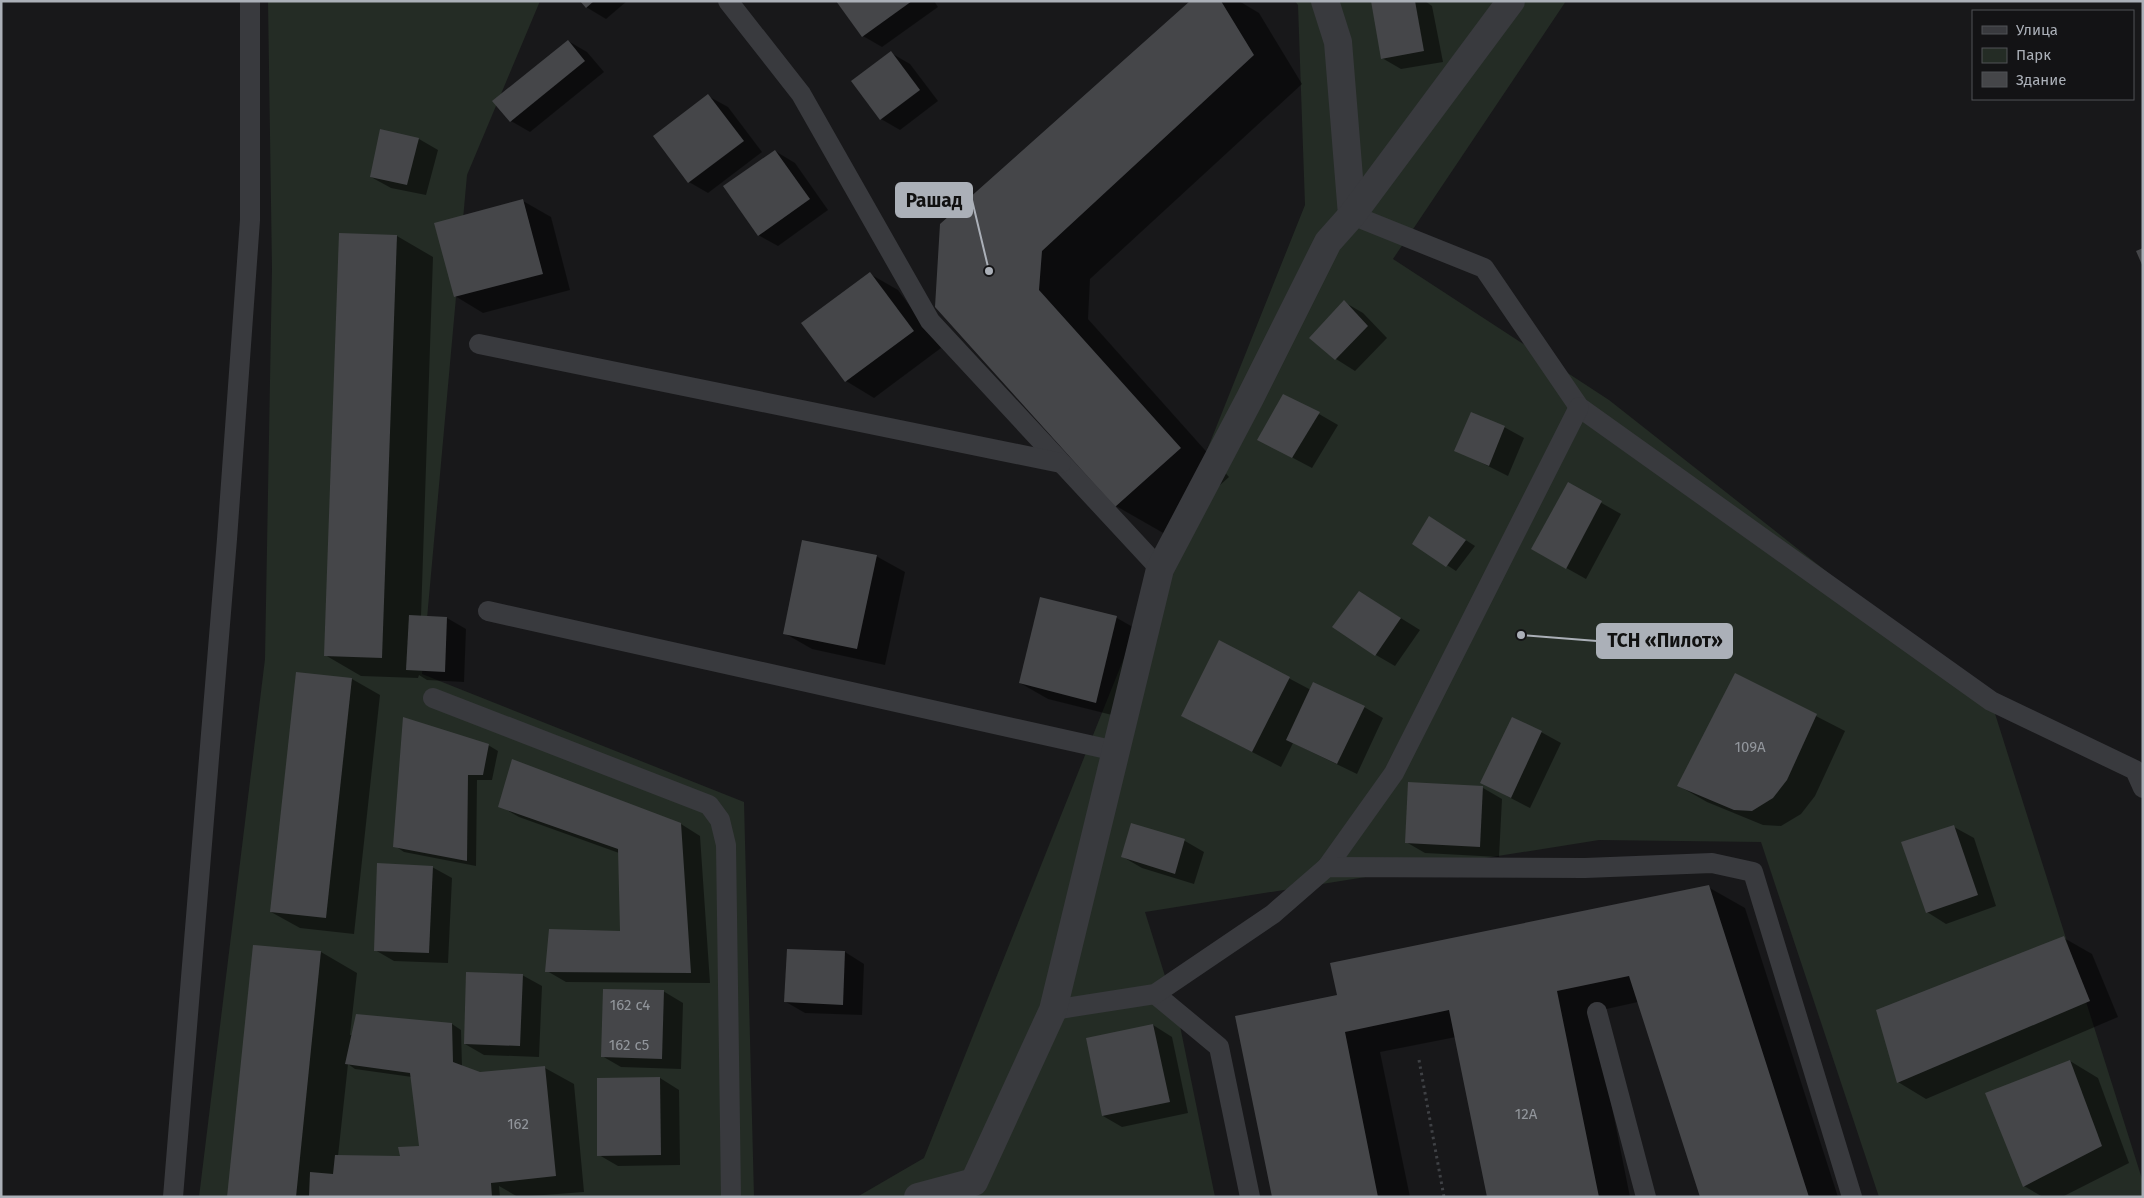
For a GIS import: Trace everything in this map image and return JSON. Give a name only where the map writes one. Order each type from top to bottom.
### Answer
[{"type":"street","points":[[1325,1],[1338,42],[1352,215]]},
{"type":"street","points":[[918,1197],[974,1182],[1053,1010],[1160,569],[1250,398],[1328,242],[1352,215],[1511,1]]},
{"type":"lane","points":[[173,1197],[227,539],[250,220],[250,1]]},
{"type":"lane","points":[[728,1],[801,94],[930,321],[1160,569]]},
{"type":"lane","points":[[1352,215],[1484,268],[1579,407],[1991,701],[2135,770],[2143,788]]},
{"type":"lane","points":[[479,344],[1061,462]]},
{"type":"lane","points":[[1053,1010],[1155,994],[1273,914],[1327,867],[1394,773],[1579,407]]},
{"type":"lane","points":[[488,611],[1116,751]]},
{"type":"lane","points":[[433,698],[709,805],[720,820],[726,845],[731,1197]]},
{"type":"lane","points":[[1327,867],[1584,868],[1712,863],[1753,872],[1852,1197]]},
{"type":"lane","points":[[1155,994],[1219,1047],[1250,1197]]},
{"type":"lane","points":[[1597,1012],[1646,1197]]},
{"type":"path","points":[[1419,1060],[1444,1197]]},
{"type":"green space","points":[[268,1],[540,1],[467,175],[422,674],[744,802],[754,1197],[199,1197],[265,659],[272,269]]},
{"type":"green space","points":[[1295,1],[1566,1],[1393,259],[1609,400],[1991,701],[2143,1182],[2143,1197],[1879,1197],[1761,842],[1599,840],[1145,912],[1179,1021],[1215,1197],[857,1197],[924,1158],[1305,205],[1298,5]]},
{"type":"building","points":[[580,1],[594,1],[586,8]]},
{"type":"building","points":[[836,1],[912,1],[862,37]]},
{"type":"building","points":[[1190,1],[1221,1],[1254,55],[1042,251],[1039,290],[1181,448],[1115,507],[935,307],[940,224]]},
{"type":"building","points":[[1371,1],[1415,1],[1424,51],[1381,59]]},
{"type":"building","points":[[568,40],[585,61],[510,122],[492,101]]},
{"type":"building","points":[[891,51],[920,90],[880,120],[851,81]]},
{"type":"building","points":[[708,94],[744,141],[688,183],[653,136]]},
{"type":"building","points":[[380,129],[419,138],[407,185],[370,177]]},
{"type":"building","points":[[775,150],[810,199],[758,236],[723,186]]},
{"type":"building","points":[[523,199],[543,274],[454,297],[434,223]]},
{"type":"building","points":[[339,233],[397,235],[382,658],[324,656]]},
{"type":"building","points":[[2143,248],[2143,267],[2136,251]]},
{"type":"building","points":[[870,272],[914,331],[845,382],[801,323]]},
{"type":"building","points":[[1344,300],[1368,326],[1335,360],[1309,338]]},
{"type":"building","points":[[1283,394],[1320,412],[1292,458],[1257,440]]},
{"type":"building","points":[[1471,412],[1505,426],[1489,466],[1454,451]]},
{"type":"building","points":[[1568,482],[1602,501],[1566,569],[1531,549]]},
{"type":"building","points":[[1429,516],[1466,540],[1446,567],[1412,544]]},
{"type":"building","points":[[802,540],[877,555],[857,649],[783,634]]},
{"type":"building","points":[[1359,591],[1401,618],[1375,656],[1332,627]]},
{"type":"building","points":[[1040,597],[1117,616],[1096,703],[1019,683]]},
{"type":"building","points":[[409,615],[447,617],[445,672],[406,670]]},
{"type":"building","points":[[1219,640],[1290,677],[1252,752],[1181,716]]},
{"type":"building","points":[[296,672],[352,678],[326,918],[270,912]]},
{"type":"building","points":[[1735,673],[1817,714],[1787,780],[1773,798],[1752,811],[1734,810],[1677,786]]},
{"type":"building","points":[[1313,682],[1365,706],[1337,764],[1286,740]]},
{"type":"building","points":[[403,717],[489,744],[483,775],[468,775],[467,861],[393,847]]},
{"type":"building","points":[[1512,717],[1542,731],[1511,798],[1480,783]]},
{"type":"building","points":[[512,759],[681,823],[691,973],[545,972],[549,929],[620,931],[618,849],[498,807]]},
{"type":"building","points":[[1408,782],[1483,786],[1480,847],[1405,843]]},
{"type":"building","points":[[1131,823],[1185,839],[1175,874],[1121,857]]},
{"type":"building","points":[[1954,825],[1978,895],[1926,913],[1901,842]]},
{"type":"building","points":[[377,863],[433,866],[429,953],[374,951]]},
{"type":"building","points":[[1709,885],[1809,1197],[1700,1197],[1629,976],[1557,991],[1599,1197],[1487,1197],[1449,1010],[1345,1032],[1378,1197],[1272,1197],[1235,1016],[1337,995],[1330,963]]},
{"type":"building","points":[[2064,936],[2090,1001],[1897,1083],[1876,1010]]},
{"type":"building","points":[[253,945],[321,951],[296,1197],[227,1197]]},
{"type":"building","points":[[787,949],[845,951],[843,1005],[784,1002]]},
{"type":"building","points":[[466,972],[523,974],[520,1046],[464,1044]]},
{"type":"building","points":[[603,989],[664,990],[662,1059],[601,1057]]},
{"type":"building","points":[[356,1014],[452,1023],[453,1062],[480,1072],[545,1066],[556,1176],[491,1183],[492,1197],[309,1197],[310,1172],[333,1174],[335,1155],[400,1156],[398,1147],[419,1146],[410,1073],[345,1064]]},
{"type":"building","points":[[1153,1024],[1170,1102],[1102,1116],[1086,1038]]},
{"type":"building","points":[[2070,1060],[2102,1146],[2023,1187],[1985,1093]]},
{"type":"building","points":[[660,1077],[661,1155],[597,1156],[597,1078]]},
{"type":"place","name":"Рашад","points":[[989,271]]},
{"type":"place","name":"ТСН «Пилот»","points":[[1521,635]]}]
